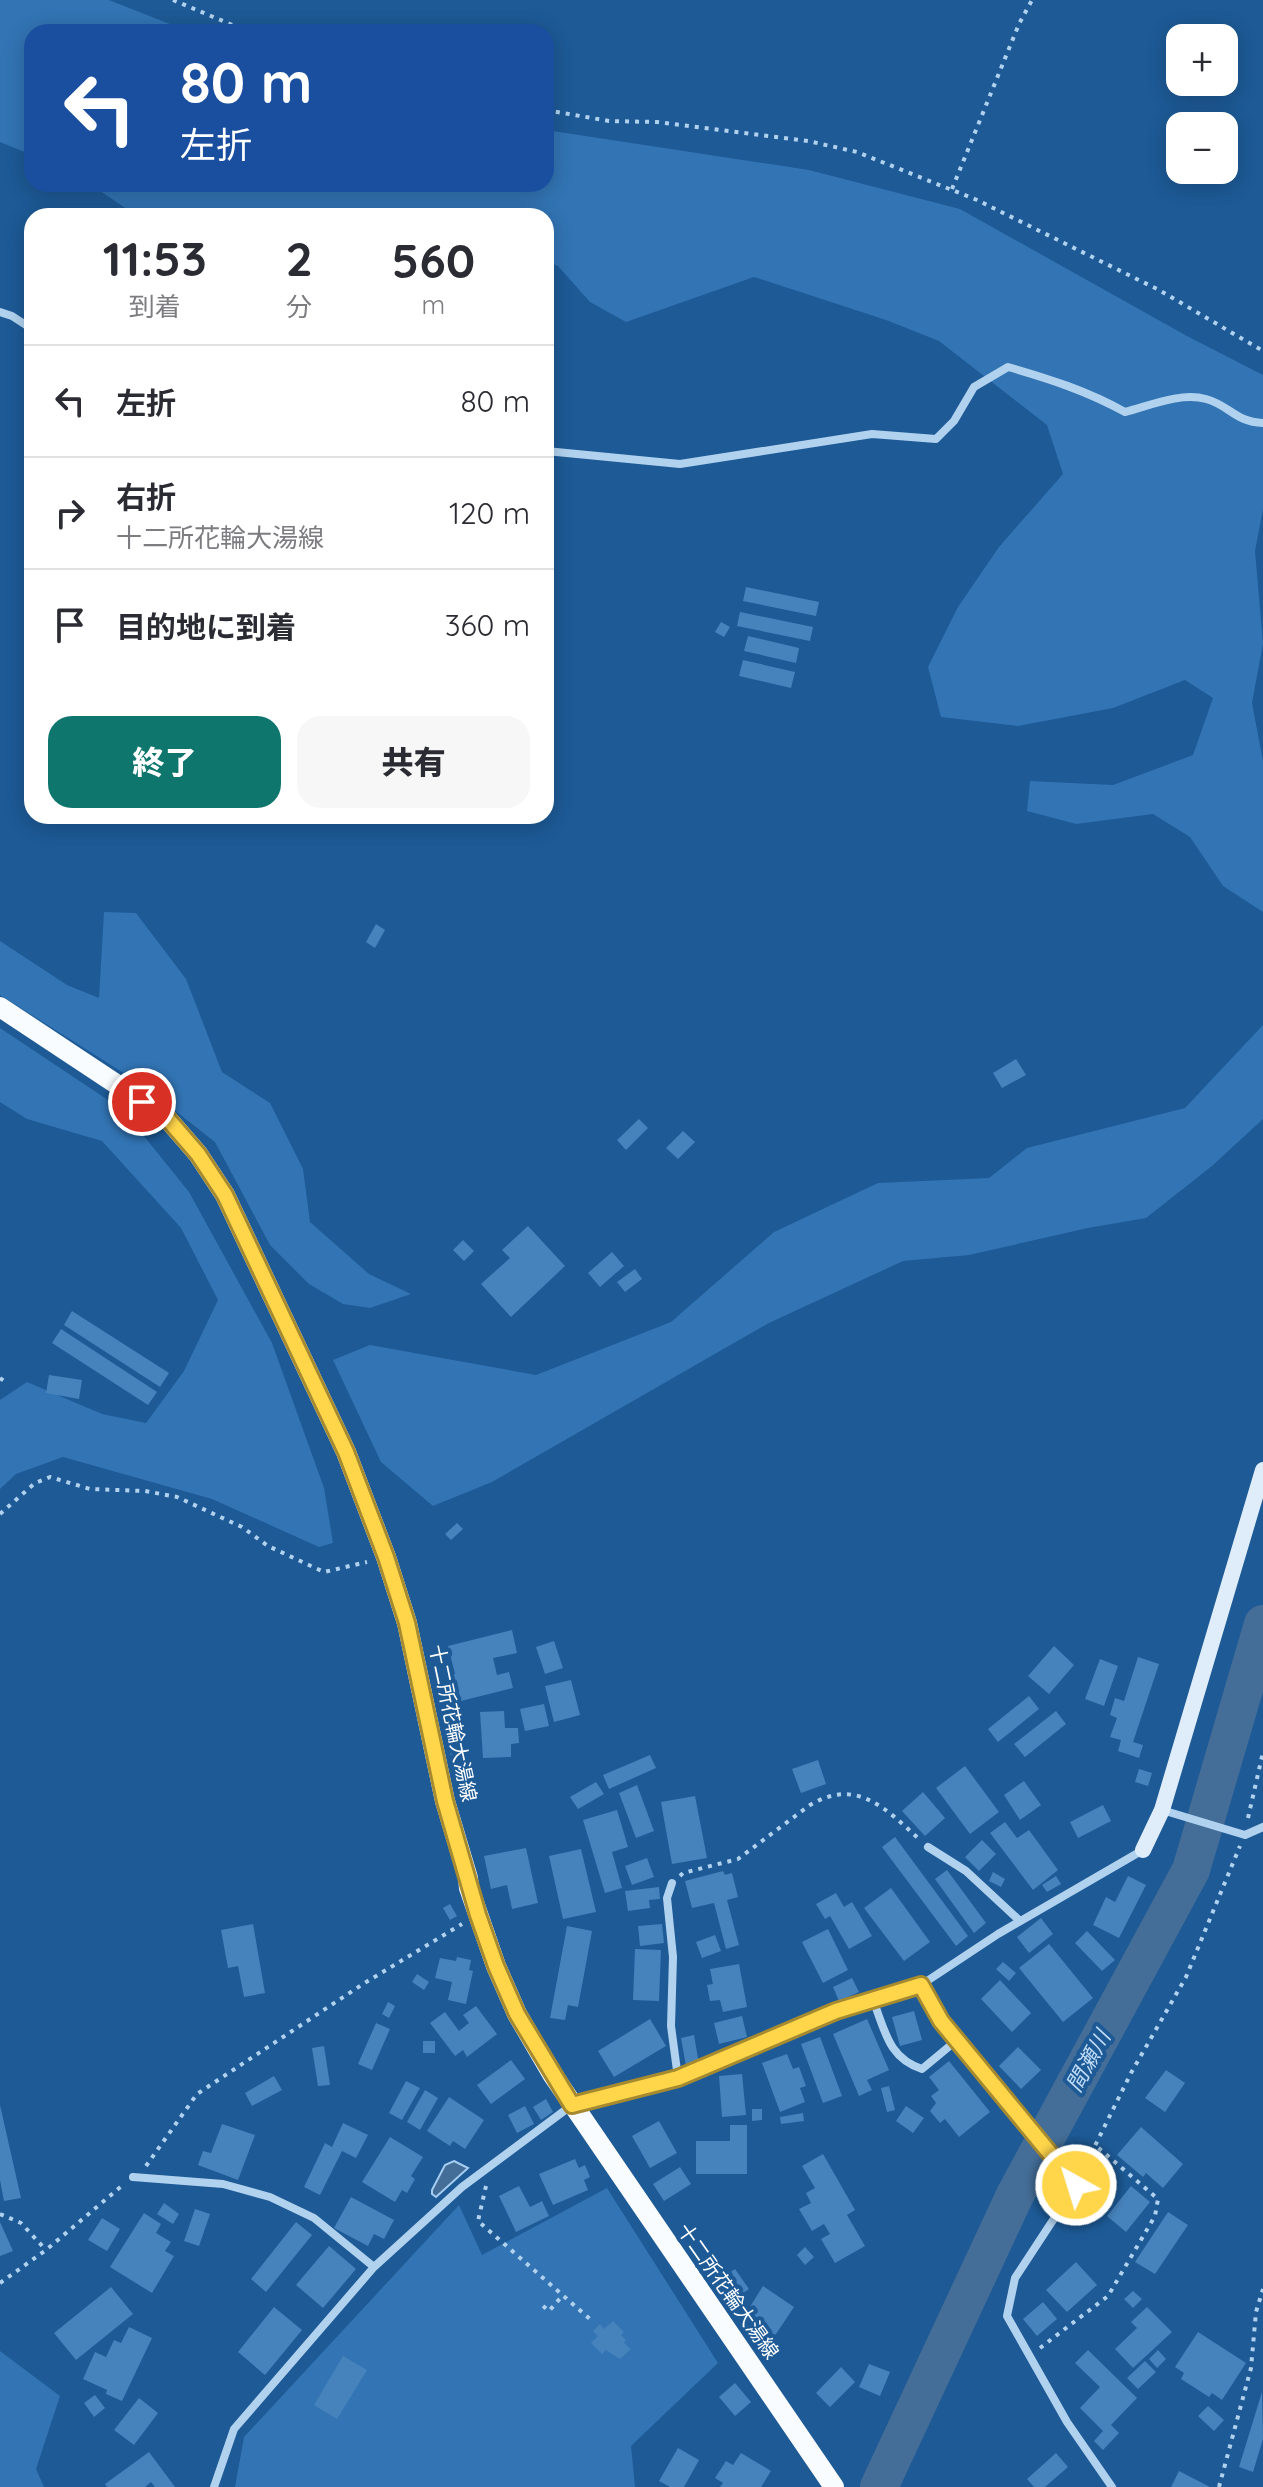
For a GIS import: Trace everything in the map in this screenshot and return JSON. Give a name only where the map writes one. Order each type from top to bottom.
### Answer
[{"type":"main road","name":"十二所花輪大湯線","points":[[0,1007],[166,1117],[198,1154],[225,1195],[346,1452],[386,1557],[407,1623],[445,1801],[478,1915],[517,2014],[572,2105],[834,2487]]},
{"type":"street","points":[[0,312],[24,324]]},
{"type":"street","points":[[554,452],[680,464],[872,434],[936,439],[954,421],[974,387],[1008,367],[1068,384],[1125,412],[1186,396],[1205,398],[1246,422],[1263,423]]},
{"type":"street","points":[[214,2487],[234,2429],[374,2267],[462,2187],[572,2105],[678,2078],[836,2011],[921,1985],[1020,1921],[1143,1850],[1170,1812],[1263,1470]]},
{"type":"street","points":[[1170,1812],[1245,1835],[1263,1827]]},
{"type":"street","points":[[928,1847],[966,1871],[1020,1921]]},
{"type":"street","points":[[672,1883],[667,1898],[673,1957],[671,2026],[678,2078]]},
{"type":"street","points":[[921,1985],[941,2021],[1076,2185],[1015,2278],[1007,2316],[1067,2422],[1112,2487]]},
{"type":"street","points":[[873,2000],[894,2053],[908,2064],[922,2069],[957,2040]]},
{"type":"street","points":[[133,2177],[223,2184],[270,2197],[314,2218],[374,2267]]},
{"type":"path","points":[[173,0],[230,24]]},
{"type":"path","points":[[952,189],[1019,24],[1032,0]]},
{"type":"path","points":[[554,111],[609,121],[657,122],[808,141],[857,152],[952,189],[1159,290],[1263,351]]},
{"type":"path","points":[[0,1378],[8,1384]]},
{"type":"path","points":[[0,1514],[35,1483],[50,1477],[90,1489],[145,1491],[177,1497],[242,1527],[268,1546],[324,1572],[386,1557]]},
{"type":"path","points":[[1076,2185],[1131,2073],[1186,1977],[1245,1835],[1263,1752]]},
{"type":"path","points":[[672,1883],[683,1873],[738,1859],[810,1805],[823,1797],[839,1793],[865,1796],[928,1847]]},
{"type":"path","points":[[0,2283],[46,2250],[145,2167],[197,2094],[363,1984],[478,1915]]},
{"type":"path","points":[[1028,2357],[1108,2296],[1155,2216],[1158,2199],[1095,2145]]},
{"type":"path","points":[[484,2201],[478,2221],[591,2320]]},
{"type":"path","points":[[0,2214],[21,2223],[46,2250]]},
{"type":"path","points":[[1219,2487],[1251,2368],[1256,2312],[1263,2289]]},
{"type":"path","points":[[543,2306],[549,2311],[563,2295]]},
{"type":"shaded area","points":[[0,0],[109,0],[170,24],[24,24],[24,152],[0,142]]},
{"type":"shaded area","points":[[554,131],[809,170],[960,209],[1263,375],[1263,509],[1255,551],[1263,643],[1252,703],[1263,761],[1263,912],[1223,886],[1190,837],[1153,814],[1076,824],[1027,811],[1030,781],[1113,785],[1193,755],[1213,698],[1185,680],[1113,708],[1018,726],[941,717],[928,667],[958,607],[999,547],[1063,474],[1047,425],[939,341],[886,320],[754,277],[626,322],[590,302],[554,264],[554,208],[125,208],[102,192],[554,192]]},
{"type":"shaded area","points":[[104,912],[136,913],[186,979],[222,1072],[270,1103],[303,1169],[310,1222],[369,1274],[411,1294],[370,1308],[343,1304],[309,1284],[270,1245],[215,1142],[141,1084],[0,995],[0,941],[67,985],[99,998]]},
{"type":"shaded area","points":[[1263,1025],[1263,1119],[1212,1166],[1146,1218],[969,1255],[903,1261],[769,1323],[492,1482],[433,1506],[381,1462],[333,1360],[370,1345],[536,1375],[671,1322],[774,1232],[878,1183],[989,1178],[1027,1148],[1185,1108]]},
{"type":"shaded area","points":[[0,1028],[123,1110],[189,1192],[272,1343],[324,1488],[333,1543],[319,1547],[212,1499],[63,1457],[16,1474],[0,1489],[0,1400],[27,1382],[102,1414],[146,1423],[184,1371],[218,1300],[181,1228],[102,1141],[27,1119],[0,1102]]},
{"type":"shaded area","points":[[454,2161],[468,2168],[436,2197],[432,2190],[445,2165]]},
{"type":"shaded area","points":[[607,2188],[718,2363],[631,2446],[635,2487],[235,2487],[244,2437],[459,2205],[482,2255]]},
{"type":"shaded area","points":[[0,2351],[60,2396],[36,2469],[44,2487],[0,2487]]},
{"type":"building","points":[[746,587],[819,602],[816,616],[743,601]]},
{"type":"building","points":[[740,612],[813,627],[810,641],[737,626]]},
{"type":"building","points":[[721,622],[730,627],[724,637],[715,632]]},
{"type":"building","points":[[748,636],[799,648],[796,663],[744,651]]},
{"type":"building","points":[[743,660],[795,672],[791,688],[739,676]]},
{"type":"building","points":[[376,924],[385,930],[375,948],[366,942]]},
{"type":"building","points":[[1016,1059],[1026,1075],[1002,1088],[993,1073]]},
{"type":"building","points":[[639,1119],[648,1128],[626,1150],[617,1140]]},
{"type":"building","points":[[683,1131],[695,1142],[678,1159],[666,1148]]},
{"type":"building","points":[[528,1226],[565,1266],[511,1317],[481,1284],[510,1258],[502,1250]]},
{"type":"building","points":[[463,1240],[474,1251],[464,1261],[453,1250]]},
{"type":"building","points":[[612,1252],[624,1266],[600,1287],[588,1273]]},
{"type":"building","points":[[635,1269],[642,1279],[625,1292],[617,1282]]},
{"type":"building","points":[[72,1311],[169,1373],[160,1387],[64,1325]]},
{"type":"building","points":[[61,1329],[157,1392],[148,1405],[52,1343]]},
{"type":"building","points":[[49,1375],[82,1380],[79,1399],[46,1393]]},
{"type":"building","points":[[457,1523],[463,1529],[451,1540],[445,1534]]},
{"type":"building","points":[[512,1630],[517,1653],[493,1658],[497,1675],[509,1672],[513,1688],[461,1701],[458,1689],[451,1690],[448,1676],[455,1674],[448,1646]]},
{"type":"building","points":[[554,1641],[563,1668],[545,1674],[536,1647]]},
{"type":"building","points":[[1054,1646],[1074,1665],[1049,1694],[1028,1676]]},
{"type":"building","points":[[1138,1657],[1159,1664],[1133,1742],[1143,1745],[1139,1758],[1118,1751],[1121,1740],[1110,1737],[1117,1718],[1110,1715],[1115,1698],[1124,1701]]},
{"type":"building","points":[[1100,1659],[1118,1666],[1104,1706],[1085,1699]]},
{"type":"building","points":[[571,1680],[580,1715],[554,1722],[545,1686]]},
{"type":"building","points":[[1029,1696],[1039,1709],[998,1742],[988,1729]]},
{"type":"building","points":[[544,1704],[549,1726],[525,1731],[520,1709]]},
{"type":"building","points":[[504,1711],[505,1728],[518,1728],[519,1743],[511,1744],[511,1757],[483,1758],[480,1712]]},
{"type":"building","points":[[1056,1711],[1066,1724],[1025,1757],[1014,1744]]},
{"type":"building","points":[[459,1714],[467,1759],[452,1762],[444,1717]]},
{"type":"building","points":[[650,1755],[656,1768],[609,1789],[603,1775]]},
{"type":"building","points":[[818,1760],[826,1784],[801,1793],[792,1769]]},
{"type":"building","points":[[965,1766],[999,1812],[970,1834],[936,1788]]},
{"type":"building","points":[[1139,1769],[1152,1773],[1148,1786],[1135,1782]]},
{"type":"building","points":[[1024,1781],[1041,1805],[1020,1820],[1004,1795]]},
{"type":"building","points":[[596,1782],[604,1794],[578,1809],[570,1797]]},
{"type":"building","points":[[637,1785],[654,1831],[636,1838],[619,1793]]},
{"type":"building","points":[[923,1792],[945,1818],[925,1836],[902,1811]]},
{"type":"building","points":[[695,1796],[707,1858],[672,1864],[661,1802]]},
{"type":"building","points":[[1103,1805],[1111,1821],[1078,1838],[1070,1822]]},
{"type":"building","points":[[617,1810],[628,1847],[612,1852],[622,1888],[605,1893],[583,1820]]},
{"type":"building","points":[[1005,1822],[1017,1838],[1029,1830],[1058,1870],[1033,1890],[990,1833]]},
{"type":"building","points":[[895,1837],[968,1936],[956,1946],[882,1847]]},
{"type":"building","points":[[982,1840],[996,1854],[979,1871],[965,1857]]},
{"type":"building","points":[[526,1848],[538,1903],[512,1909],[507,1885],[491,1889],[484,1856]]},
{"type":"building","points":[[581,1849],[596,1912],[563,1919],[549,1856]]},
{"type":"building","points":[[647,1858],[654,1877],[632,1885],[625,1866]]},
{"type":"building","points":[[947,1870],[986,1923],[974,1933],[935,1879]]},
{"type":"building","points":[[723,1871],[725,1875],[732,1873],[738,1897],[727,1900],[739,1945],[726,1949],[714,1903],[692,1908],[685,1881]]},
{"type":"building","points":[[993,1872],[1005,1879],[1001,1887],[989,1881]]},
{"type":"building","points":[[1056,1876],[1061,1884],[1047,1892],[1042,1885]]},
{"type":"building","points":[[1128,1876],[1146,1885],[1119,1938],[1093,1925],[1106,1897],[1115,1902]]},
{"type":"building","points":[[659,1887],[660,1899],[649,1900],[650,1908],[628,1911],[625,1891]]},
{"type":"building","points":[[891,1888],[930,1942],[904,1961],[864,1908]]},
{"type":"building","points":[[836,1893],[844,1907],[852,1902],[872,1936],[849,1949],[830,1916],[825,1919],[816,1904]]},
{"type":"building","points":[[450,1904],[457,1916],[450,1920],[443,1908]]},
{"type":"building","points":[[1041,1918],[1053,1934],[1029,1953],[1017,1937]]},
{"type":"building","points":[[253,1924],[265,1993],[244,1997],[238,1966],[228,1968],[221,1930]]},
{"type":"building","points":[[662,1924],[664,1943],[640,1946],[638,1926]]},
{"type":"building","points":[[567,1926],[592,1931],[578,2007],[568,2005],[565,2020],[550,2018]]},
{"type":"building","points":[[828,1929],[848,1970],[823,1983],[802,1942]]},
{"type":"building","points":[[1087,1931],[1115,1960],[1102,1971],[1075,1943]]},
{"type":"building","points":[[715,1935],[721,1951],[702,1958],[696,1942]]},
{"type":"building","points":[[1049,1944],[1093,1998],[1063,2022],[1019,1968]]},
{"type":"building","points":[[635,1949],[661,1950],[659,2001],[633,2000]]},
{"type":"building","points":[[457,1957],[471,1960],[469,1970],[473,1971],[466,2004],[448,2000],[452,1982],[435,1978],[440,1958],[456,1961]]},
{"type":"building","points":[[1003,1962],[1016,1973],[1009,1981],[996,1969]]},
{"type":"building","points":[[739,1964],[747,2007],[723,2012],[720,2000],[710,2001],[707,1985],[713,1984],[710,1969]]},
{"type":"building","points":[[417,1974],[429,1982],[424,1990],[412,1982]]},
{"type":"building","points":[[852,1978],[859,1992],[839,2001],[833,1987]]},
{"type":"building","points":[[1000,1980],[1031,2013],[1012,2032],[981,1999]]},
{"type":"building","points":[[388,2002],[395,2006],[389,2018],[382,2014]]},
{"type":"building","points":[[476,2006],[497,2034],[467,2057],[463,2050],[455,2056],[430,2023],[445,2012],[459,2031],[469,2023],[463,2015]]},
{"type":"building","points":[[914,2011],[922,2040],[900,2046],[892,2017]]},
{"type":"building","points":[[742,2016],[747,2037],[719,2044],[714,2023]]},
{"type":"building","points":[[650,2019],[666,2046],[614,2077],[598,2051]]},
{"type":"building","points":[[867,2019],[889,2070],[867,2080],[872,2090],[859,2096],[833,2034]]},
{"type":"building","points":[[376,2023],[390,2029],[372,2070],[358,2064]]},
{"type":"building","points":[[694,2035],[699,2064],[686,2066],[681,2038]]},
{"type":"building","points":[[820,2037],[842,2096],[823,2103],[801,2044]]},
{"type":"building","points":[[423,2041],[435,2041],[435,2053],[423,2053]]},
{"type":"building","points":[[324,2046],[330,2085],[318,2086],[312,2048]]},
{"type":"building","points":[[1018,2047],[1041,2070],[1021,2089],[999,2066]]},
{"type":"building","points":[[787,2054],[793,2069],[799,2067],[806,2086],[800,2088],[805,2102],[780,2112],[762,2063]]},
{"type":"building","points":[[511,2060],[525,2079],[491,2104],[477,2085]]},
{"type":"building","points":[[949,2061],[990,2112],[959,2137],[945,2119],[940,2123],[930,2111],[936,2103],[931,2096],[939,2090],[929,2077]]},
{"type":"building","points":[[1166,2070],[1185,2083],[1165,2112],[1145,2098]]},
{"type":"building","points":[[742,2074],[746,2115],[722,2117],[719,2076]]},
{"type":"building","points":[[274,2076],[282,2090],[252,2106],[245,2093]]},
{"type":"building","points":[[406,2081],[420,2088],[402,2120],[389,2113]]},
{"type":"building","points":[[889,2086],[895,2110],[887,2112],[881,2088]]},
{"type":"building","points":[[425,2090],[438,2098],[420,2130],[407,2122]]},
{"type":"building","points":[[449,2097],[484,2120],[465,2149],[453,2141],[450,2146],[427,2131]]},
{"type":"building","points":[[546,2099],[553,2112],[541,2120],[533,2107]]},
{"type":"building","points":[[0,2105],[21,2198],[4,2201],[0,2180]]},
{"type":"building","points":[[525,2106],[534,2124],[517,2133],[508,2115]]},
{"type":"building","points":[[906,2106],[924,2118],[913,2133],[896,2121]]},
{"type":"building","points":[[752,2109],[762,2109],[762,2120],[752,2121]]},
{"type":"building","points":[[803,2113],[804,2121],[781,2124],[780,2117]]},
{"type":"building","points":[[659,2121],[677,2153],[650,2168],[632,2136]]},
{"type":"building","points":[[343,2123],[368,2135],[356,2158],[342,2151],[320,2195],[304,2187],[325,2143],[332,2147]]},
{"type":"building","points":[[222,2124],[255,2135],[238,2180],[198,2165],[203,2151],[211,2153]]},
{"type":"building","points":[[730,2125],[747,2125],[747,2174],[696,2174],[696,2141],[730,2141]]},
{"type":"building","points":[[1141,2127],[1183,2164],[1163,2188],[1146,2173],[1143,2177],[1117,2155]]},
{"type":"building","points":[[390,2137],[423,2157],[411,2176],[415,2179],[407,2193],[402,2190],[395,2202],[362,2182]]},
{"type":"building","points":[[823,2154],[855,2210],[847,2215],[865,2246],[835,2263],[821,2239],[830,2234],[824,2224],[812,2231],[799,2209],[811,2203],[806,2193],[815,2188],[802,2166]]},
{"type":"building","points":[[575,2159],[579,2168],[585,2165],[590,2177],[584,2180],[588,2190],[553,2205],[539,2174]]},
{"type":"building","points":[[680,2167],[691,2184],[664,2201],[653,2184]]},
{"type":"building","points":[[519,2186],[530,2207],[542,2201],[549,2216],[516,2232],[499,2196]]},
{"type":"building","points":[[1131,2186],[1150,2202],[1126,2232],[1107,2216]]},
{"type":"building","points":[[351,2197],[394,2220],[384,2239],[374,2234],[368,2246],[334,2228]]},
{"type":"building","points":[[164,2203],[179,2214],[173,2224],[157,2214]]},
{"type":"building","points":[[195,2209],[210,2214],[199,2246],[184,2241]]},
{"type":"building","points":[[1168,2212],[1188,2225],[1155,2274],[1135,2262]]},
{"type":"building","points":[[144,2213],[161,2224],[156,2233],[171,2242],[165,2251],[174,2256],[152,2293],[110,2267]]},
{"type":"building","points":[[102,2218],[120,2229],[107,2251],[88,2240]]},
{"type":"building","points":[[0,2222],[13,2251],[0,2256]]},
{"type":"building","points":[[296,2222],[312,2235],[266,2292],[251,2279]]},
{"type":"building","points":[[329,2246],[356,2269],[323,2308],[296,2285]]},
{"type":"building","points":[[805,2247],[814,2257],[805,2265],[797,2255]]},
{"type":"building","points":[[1076,2262],[1097,2285],[1067,2312],[1046,2290]]},
{"type":"building","points":[[735,2269],[749,2289],[734,2299],[720,2279]]},
{"type":"building","points":[[763,2286],[794,2307],[770,2343],[748,2310]]},
{"type":"building","points":[[111,2287],[133,2314],[76,2360],[54,2333]]},
{"type":"building","points":[[1133,2291],[1142,2299],[1133,2308],[1124,2299]]},
{"type":"building","points":[[1043,2302],[1057,2319],[1037,2336],[1023,2319]]},
{"type":"building","points":[[274,2307],[302,2330],[265,2375],[238,2352]]},
{"type":"building","points":[[1147,2307],[1172,2332],[1133,2368],[1115,2349],[1137,2328],[1131,2322]]},
{"type":"building","points":[[613,2321],[624,2332],[621,2335],[626,2340],[624,2343],[631,2349],[620,2359],[606,2350],[602,2354],[591,2343],[598,2336],[593,2331],[600,2324],[604,2329]]},
{"type":"building","points":[[129,2327],[152,2338],[122,2401],[83,2379],[95,2352],[106,2357],[114,2340],[121,2343]]},
{"type":"building","points":[[1198,2332],[1246,2363],[1222,2400],[1212,2393],[1209,2397],[1181,2379],[1184,2373],[1175,2367]]},
{"type":"building","points":[[1088,2350],[1137,2398],[1111,2425],[1119,2433],[1103,2450],[1094,2441],[1103,2431],[1080,2408],[1100,2387],[1075,2363]]},
{"type":"building","points":[[1158,2350],[1166,2359],[1157,2368],[1149,2359]]},
{"type":"building","points":[[343,2356],[367,2370],[337,2419],[314,2405]]},
{"type":"building","points":[[1145,2361],[1156,2372],[1138,2389],[1127,2378]]},
{"type":"building","points":[[869,2364],[890,2372],[880,2396],[859,2387]]},
{"type":"building","points":[[841,2367],[855,2382],[830,2407],[816,2393]]},
{"type":"building","points":[[735,2383],[751,2402],[735,2416],[719,2397]]},
{"type":"building","points":[[1262,2392],[1263,2439],[1253,2472],[1239,2467]]},
{"type":"building","points":[[95,2395],[105,2408],[94,2417],[84,2403]]},
{"type":"building","points":[[139,2398],[158,2413],[134,2445],[114,2430]]},
{"type":"building","points":[[1208,2406],[1224,2420],[1214,2431],[1198,2416]]},
{"type":"building","points":[[678,2448],[699,2460],[684,2487],[670,2487],[659,2481]]},
{"type":"building","points":[[149,2452],[175,2487],[155,2487],[151,2482],[145,2487],[107,2487],[105,2484]]},
{"type":"building","points":[[741,2453],[771,2471],[761,2487],[720,2487],[723,2483],[715,2478],[726,2461],[733,2465]]},
{"type":"building","points":[[1056,2453],[1068,2467],[1045,2487],[1034,2487],[1027,2479]]},
{"type":"building","points":[[1179,2471],[1210,2487],[1171,2487]]},
{"type":"waterway","name":"間瀬川","points":[[879,2487],[1015,2195],[1191,1870],[1263,1624]]},
{"type":"route","points":[[142,1102],[166,1117],[198,1154],[225,1195],[346,1452],[407,1623],[445,1801],[478,1915],[517,2014],[572,2105],[678,2078],[836,2011],[921,1985],[941,2021],[1076,2185]]}]
